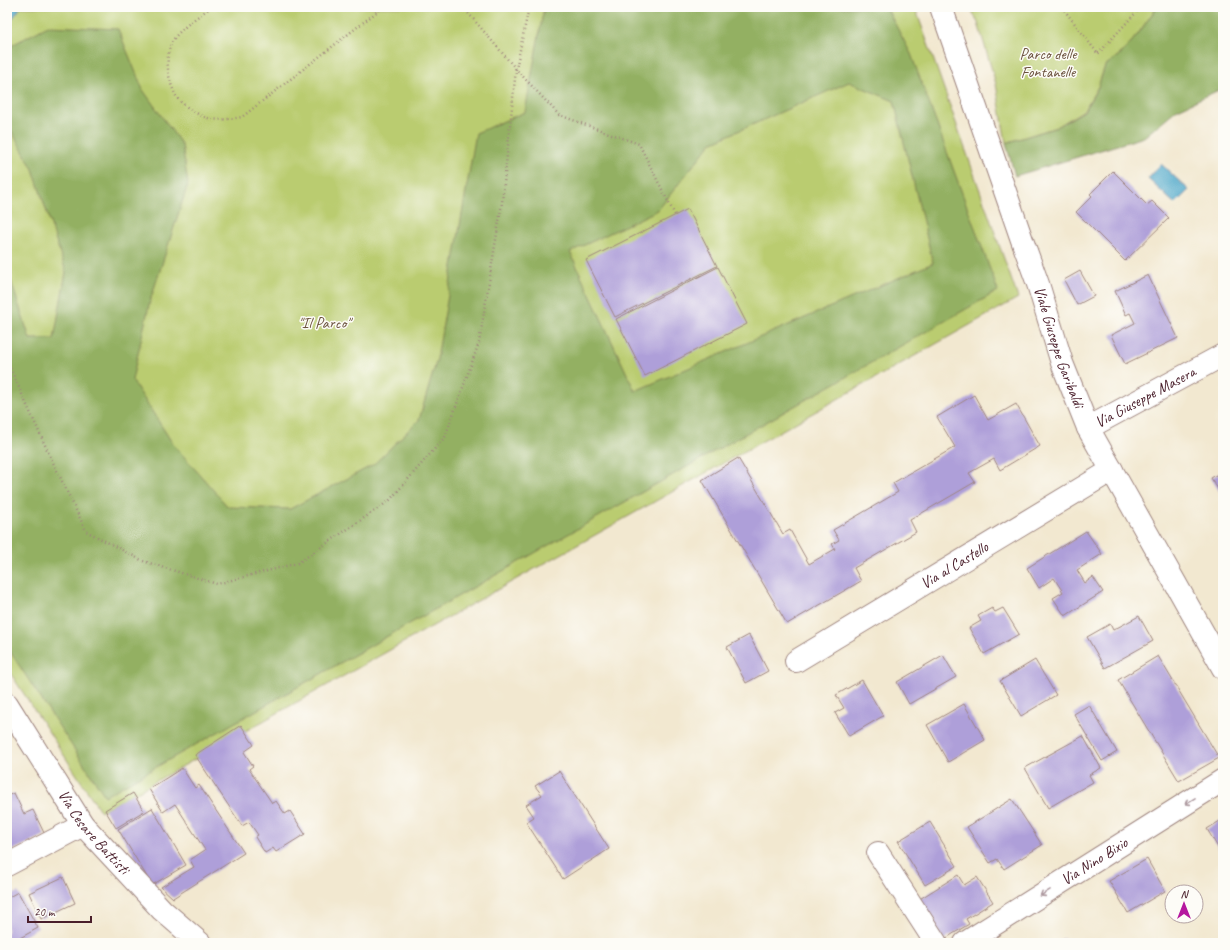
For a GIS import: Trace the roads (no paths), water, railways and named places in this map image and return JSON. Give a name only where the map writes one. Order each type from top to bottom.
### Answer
[{"type":"street","name":"Viale Giuseppe Garibaldi","points":[[941,7],[1038,284],[1062,363],[1088,428],[1223,668]]},
{"type":"street","name":"Via Giuseppe Masera","points":[[1088,428],[1223,355]]},
{"type":"street","name":"Via al Castello","points":[[796,661],[1112,470]]},
{"type":"street","name":"Via Cesare Battisti","points":[[7,704],[83,825],[162,910],[200,943]]},
{"type":"street","name":"Via Nino Bixio","points":[[965,943],[1223,780]]},
{"type":"street","points":[[7,865],[83,825]]},
{"type":"street","points":[[878,853],[936,943]]},
{"type":"water","points":[[7,7],[21,7],[7,24]]},
{"type":"water","points":[[1161,164],[1189,190],[1175,204],[1148,179]]},
{"type":"park label","name":"Parco delle Fontanelle","points":[[1048,63]]},
{"type":"park label","name":"\"Il Parco\"","points":[[324,323]]}]
